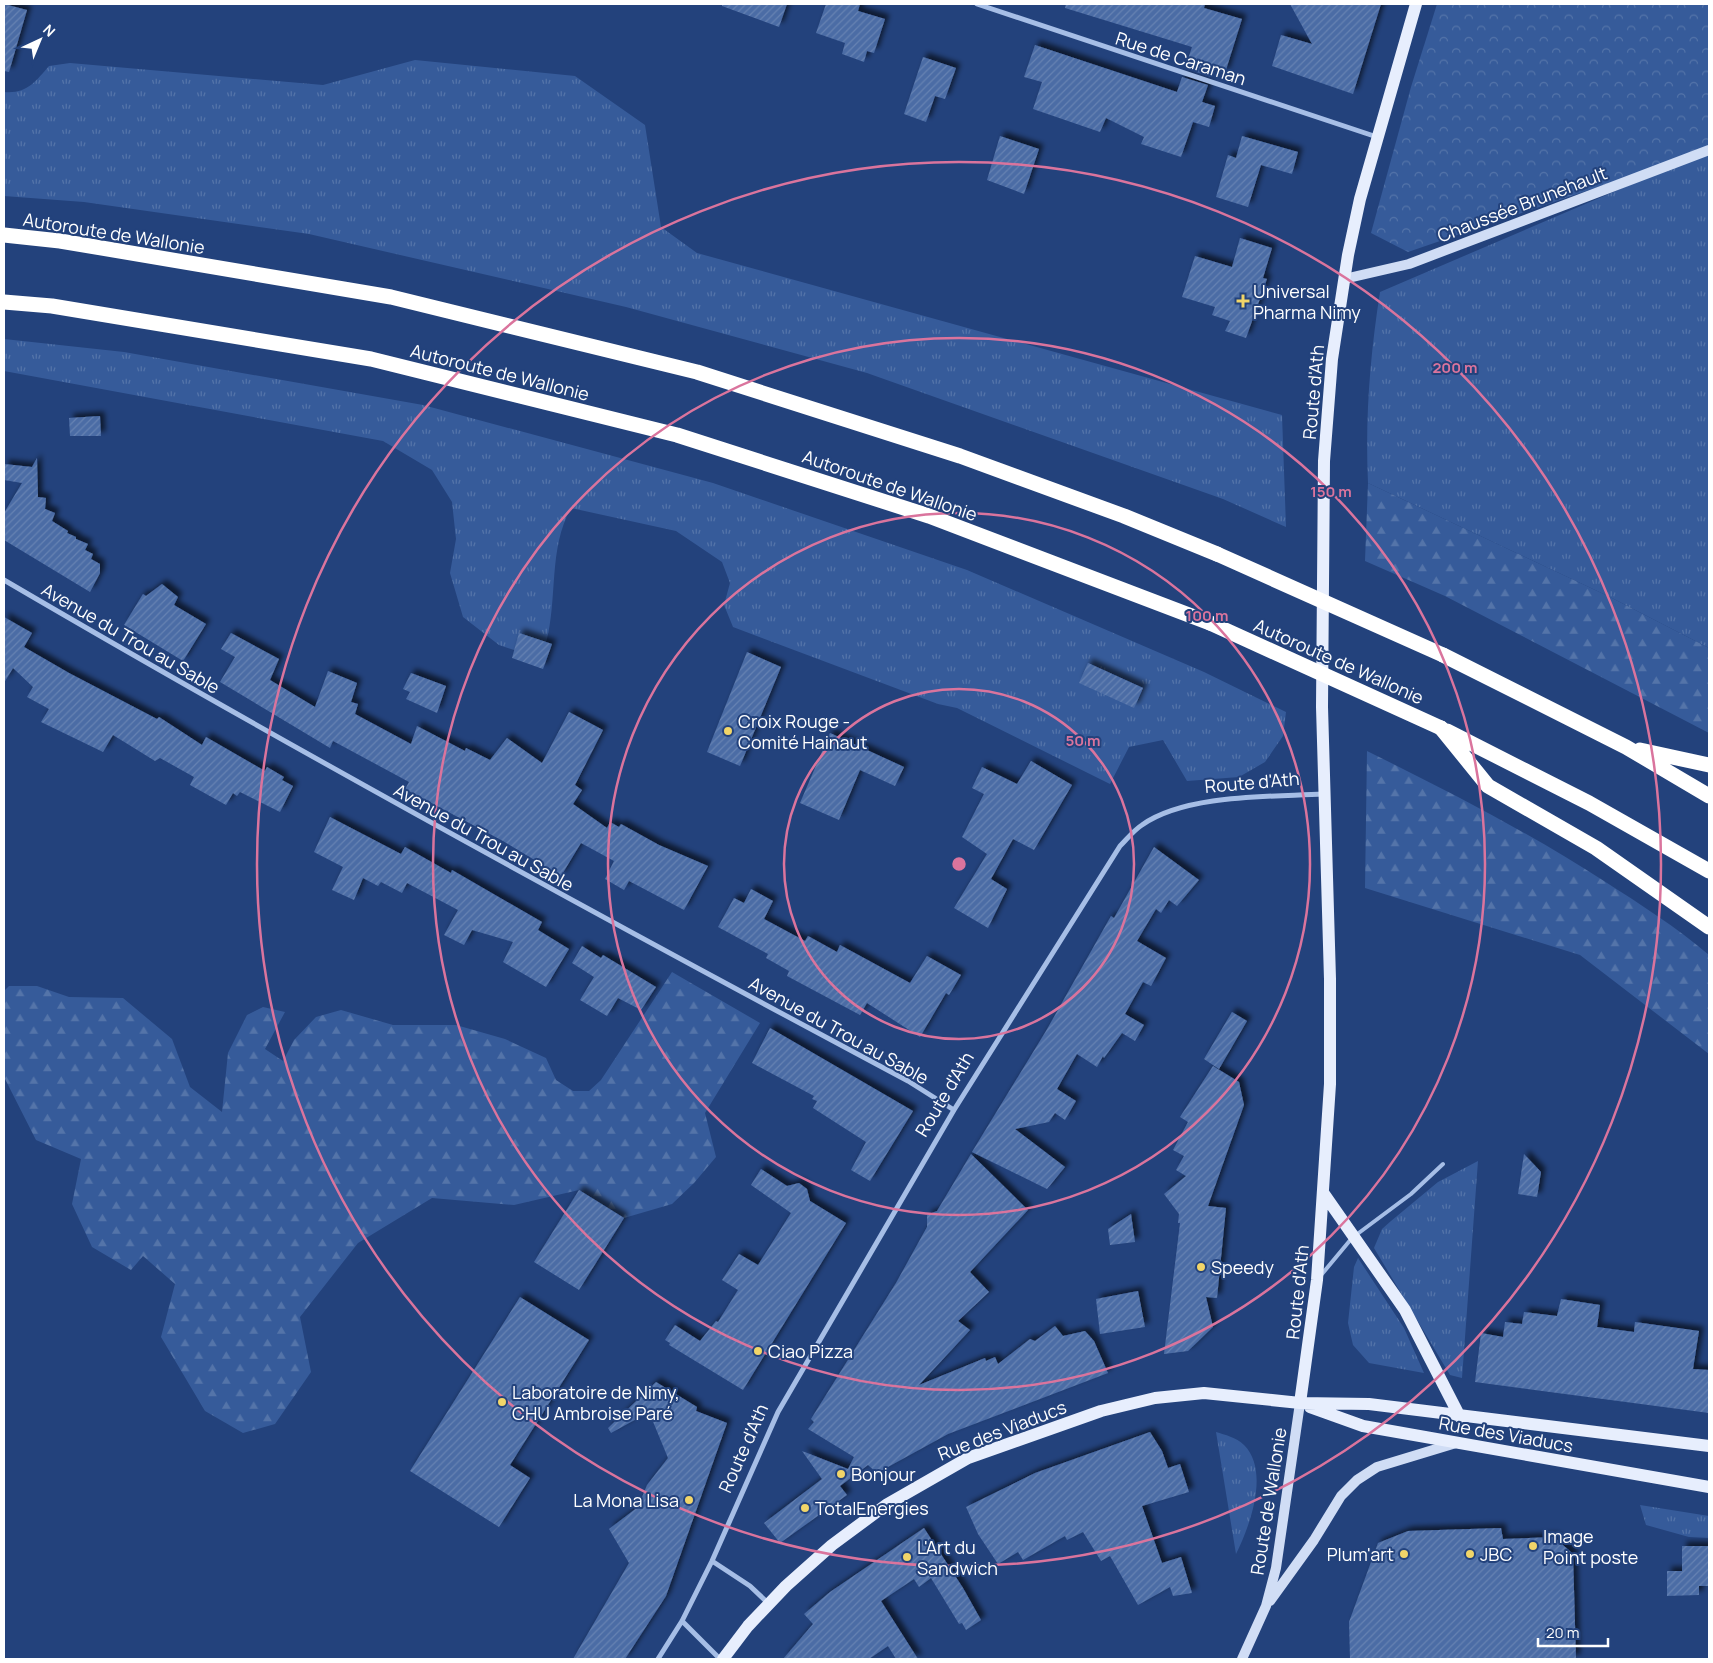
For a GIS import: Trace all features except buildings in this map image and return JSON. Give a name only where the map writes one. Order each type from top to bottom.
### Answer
[{"type":"highway","name":"Autoroute de Wallonie","points":[[4,235],[60,241],[390,297],[697,372],[960,456],[1124,516],[1217,554],[1443,655],[1626,747],[1709,796]]},
{"type":"highway","name":"Autoroute de Wallonie","points":[[4,302],[52,306],[371,359],[677,435],[929,516],[1210,623],[1441,728],[1589,803],[1709,871]]},
{"type":"highway","points":[[1441,728],[1488,786],[1596,848],[1709,927]]},
{"type":"highway","points":[[1626,747],[1709,765]]},
{"type":"main road","name":"Route d'Ath","points":[[1300,1403],[1317,1280],[1324,1194],[1330,1039],[1322,697],[1324,461],[1332,359],[1344,279],[1360,200],[1416,4]]},
{"type":"main road","name":"Chaussée Brunehault","points":[[1344,279],[1409,264],[1709,150]]},
{"type":"main road","points":[[1324,1194],[1352,1238],[1404,1310],[1460,1417]]},
{"type":"main road","name":"Rue des Viaducs","points":[[722,1659],[769,1604],[825,1551],[886,1505],[968,1458],[1101,1411],[1155,1398],[1214,1393],[1300,1403],[1369,1404],[1460,1417],[1709,1446]]},
{"type":"main road","name":"Rue des Viaducs","points":[[1300,1403],[1362,1426],[1709,1487]]},
{"type":"main road","name":"Route de Wallonie","points":[[1242,1659],[1266,1606],[1282,1541],[1292,1444],[1300,1403]]},
{"type":"main road","points":[[1266,1606],[1314,1540],[1341,1496],[1357,1480],[1377,1467],[1457,1443]]},
{"type":"street","name":"Rue de Caraman","points":[[977,4],[1377,136]]},
{"type":"street","name":"Avenue du Trou au Sable","points":[[4,580],[238,716],[563,896],[908,1081],[954,1110]]},
{"type":"street","name":"Route d'Ath","points":[[712,1561],[778,1412],[954,1110],[1120,846],[1143,824],[1165,814],[1206,801],[1324,794]]},
{"type":"street","points":[[658,1659],[682,1621],[712,1561],[750,1586],[769,1604]]},
{"type":"street","points":[[682,1621],[722,1659]]},
{"type":"lane","points":[[1317,1280],[1352,1238],[1411,1194],[1443,1164]]},
{"type":"green space","points":[[1437,4],[1709,4],[1709,149],[1408,252],[1371,233],[1411,87]]},
{"type":"green space","points":[[415,60],[575,76],[645,125],[661,227],[697,253],[1282,415],[1286,527],[1223,499],[867,373],[626,307],[309,234],[84,202],[4,196],[4,92],[25,89],[35,82],[49,66],[70,63],[323,85]]},
{"type":"green space","points":[[1709,151],[1709,648],[1610,597],[1368,483],[1367,435],[1373,340],[1380,292]]},
{"type":"green space","points":[[4,339],[124,352],[423,405],[713,483],[967,570],[1204,672],[1286,712],[1283,736],[1265,762],[1239,777],[1187,781],[1163,740],[1129,747],[1110,784],[957,708],[938,704],[733,627],[724,605],[730,583],[722,562],[676,531],[571,508],[559,540],[550,626],[546,643],[526,654],[499,645],[463,617],[450,573],[456,539],[452,502],[432,470],[383,441],[4,371]]},
{"type":"green space","points":[[1368,483],[1610,597],[1709,648],[1709,733],[1445,596],[1365,561]]},
{"type":"green space","points":[[1367,751],[1458,797],[1575,863],[1644,907],[1709,955],[1709,1054],[1580,955],[1365,888]]},
{"type":"green space","points":[[672,972],[760,1023],[705,1113],[716,1157],[694,1183],[672,1204],[624,1218],[579,1190],[514,1205],[432,1198],[358,1243],[300,1317],[311,1372],[275,1424],[243,1433],[205,1411],[161,1337],[175,1284],[143,1256],[131,1270],[92,1247],[72,1204],[81,1159],[36,1140],[4,1077],[4,991],[9,986],[37,986],[69,997],[123,998],[172,1039],[190,1087],[222,1112],[228,1053],[247,1015],[263,1007],[285,1012],[265,1049],[283,1061],[294,1040],[316,1017],[341,1010],[393,1025],[456,1025],[505,1039],[546,1058],[556,1080],[573,1091],[589,1091],[601,1080]]},
{"type":"green space","points":[[1478,1161],[1462,1378],[1450,1375],[1374,1248],[1382,1229],[1391,1221],[1438,1182]]},
{"type":"green space","points":[[1358,1258],[1404,1328],[1424,1373],[1369,1363],[1353,1345],[1348,1323],[1354,1267]]},
{"type":"green space","points":[[1216,1432],[1241,1442],[1252,1456],[1256,1469],[1257,1484],[1252,1514],[1236,1554]]},
{"type":"green space","points":[[1640,1505],[1709,1516],[1709,1538],[1689,1537],[1646,1525]]},
{"type":"place","name":"Universal Pharma Nimy","points":[[1243,301]]},
{"type":"place","name":"Croix Rouge - Comité Hainaut","points":[[728,731]]},
{"type":"place","name":"Speedy","points":[[1201,1267]]},
{"type":"place","name":"Ciao Pizza","points":[[758,1351]]},
{"type":"place","name":"Laboratoire de Nimy, CHU Ambroise Paré","points":[[502,1402]]},
{"type":"place","name":"Bonjour","points":[[841,1474]]},
{"type":"place","name":"La Mona Lisa","points":[[689,1500]]},
{"type":"place","name":"TotalEnergies","points":[[805,1508]]},
{"type":"place","name":"Image Point poste","points":[[1533,1546]]},
{"type":"place","name":"Plum'art","points":[[1404,1554]]},
{"type":"place","name":"JBC","points":[[1470,1554]]},
{"type":"place","name":"L'Art du Sandwich","points":[[907,1557]]}]
